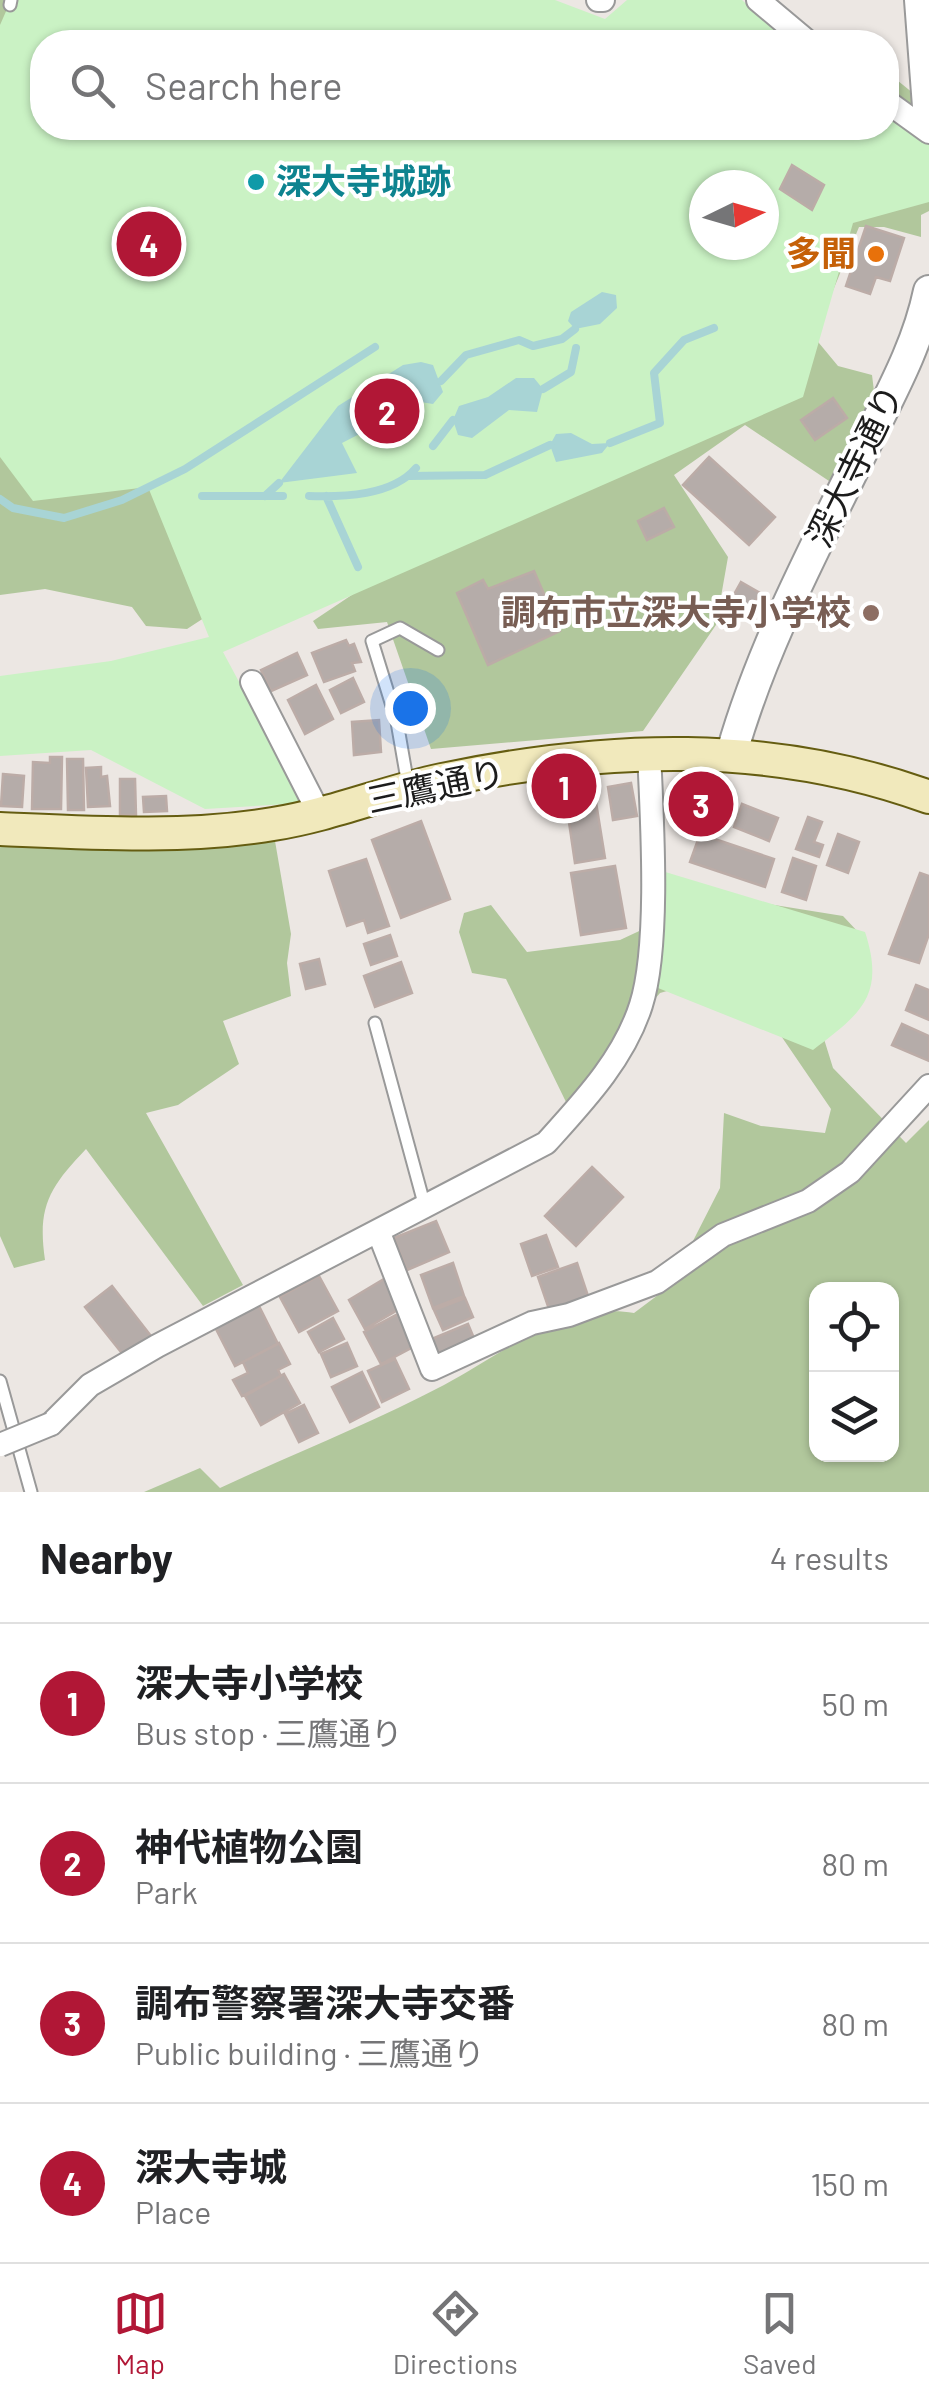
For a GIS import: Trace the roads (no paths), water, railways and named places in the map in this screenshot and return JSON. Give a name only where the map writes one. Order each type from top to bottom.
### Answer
[{"type":"main road","name":"三鷹通り","points":[[0,830],[163,834],[270,825],[460,777],[649,753],[732,752],[845,772],[929,797]]},
{"type":"street","points":[[758,0],[794,30]]},
{"type":"street","points":[[920,0],[929,120]]},
{"type":"street","points":[[899,110],[929,132]]},
{"type":"street","name":"深大寺通り","points":[[732,752],[746,703],[775,632],[911,351],[929,291]]},
{"type":"street","points":[[252,682],[320,815]]},
{"type":"street","points":[[0,1445],[51,1424],[90,1386],[124,1366],[546,1142],[620,1052],[641,1005],[650,951],[649,753]]},
{"type":"street","points":[[379,1233],[432,1370],[532,1323],[569,1315],[657,1282],[722,1235],[808,1201],[850,1172],[929,1086]]},
{"type":"lane","points":[[408,790],[398,722],[372,641],[400,628],[438,650]]},
{"type":"lane","points":[[376,1023],[425,1206]]},
{"type":"lane","points":[[0,1381],[31,1492]]},
{"type":"water","points":[[602,292],[616,295],[617,308],[600,324],[575,329],[568,321],[571,312]]},
{"type":"water","points":[[403,365],[433,365],[443,392],[433,404],[402,399],[386,402],[377,425],[342,443],[357,473],[279,483],[338,406]]},
{"type":"water","points":[[516,378],[534,378],[543,389],[537,412],[509,410],[472,438],[458,435],[453,420],[459,406],[488,397]]},
{"type":"water","points":[[571,433],[592,444],[610,443],[602,453],[556,462],[550,445],[556,434]]},
{"type":"waterway","points":[[610,443],[660,423],[654,373],[684,340],[714,328]]},
{"type":"waterway","points":[[441,381],[466,355],[519,340],[533,346],[562,339],[575,329]]},
{"type":"waterway","points":[[0,499],[13,508],[64,518],[122,500],[185,469],[375,347]]},
{"type":"waterway","points":[[543,389],[571,372],[576,348]]},
{"type":"waterway","points":[[433,446],[453,420]]},
{"type":"waterway","points":[[409,476],[485,475],[550,445]]},
{"type":"waterway","points":[[309,496],[351,495],[381,489],[416,468]]},
{"type":"waterway","points":[[265,496],[279,483]]},
{"type":"waterway","points":[[202,496],[283,496]]},
{"type":"waterway","points":[[326,496],[358,567]]},
{"type":"place","name":"深大寺城跡","points":[[256,182]]},
{"type":"place","name":"深大寺城","points":[[149,244]]},
{"type":"place","name":"多聞","points":[[876,254]]},
{"type":"place","name":"神代植物公園","points":[[387,411]]},
{"type":"place","name":"調布市立深大寺小学校","points":[[871,613]]},
{"type":"place","name":"深大寺小学校","points":[[564,786]]},
{"type":"place","name":"調布警察署深大寺交番","points":[[701,804]]}]
